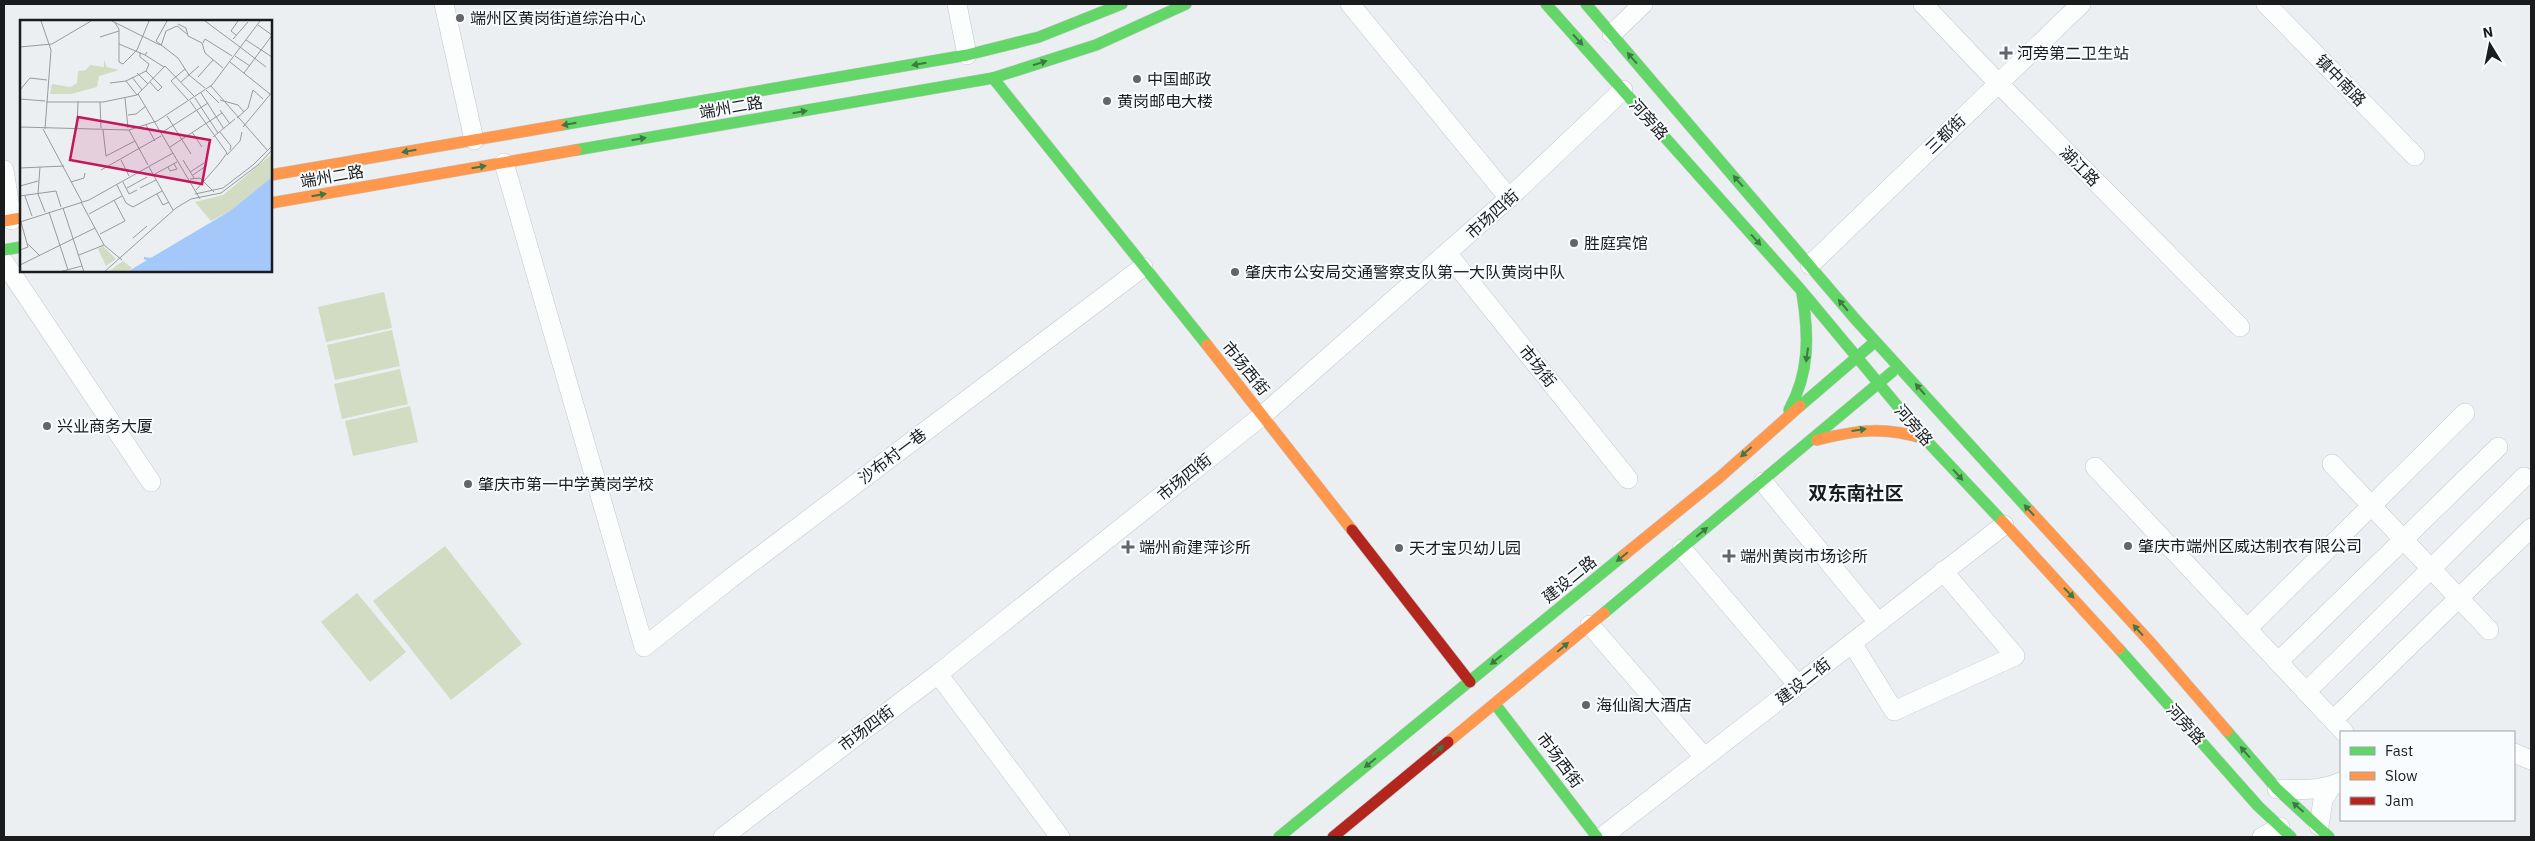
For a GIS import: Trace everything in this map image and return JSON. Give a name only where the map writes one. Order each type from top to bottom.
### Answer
[{"type":"street","points":[[444,4],[474,140]]},
{"type":"street","points":[[957,4],[967,56]]},
{"type":"street","name":"端州二路","points":[[272,175],[967,56],[1039,37],[1122,4]]},
{"type":"street","name":"端州二路","points":[[272,203],[993,78],[1096,45],[1186,4]]},
{"type":"street","points":[[1350,4],[1509,198]]},
{"type":"street","name":"河旁路","points":[[1546,4],[1801,290],[1925,439],[2082,607],[2258,806],[2286,832]]},
{"type":"street","name":"河旁路","points":[[1586,4],[1898,366],[2151,643],[2277,789],[2324,831]]},
{"type":"street","points":[[1612,34],[1643,4]]},
{"type":"street","name":"湖江路","points":[[1923,4],[1998,84],[2240,327]]},
{"type":"street","name":"三都街","points":[[1810,265],[2081,4]]},
{"type":"street","name":"镇中南路","points":[[2266,4],[2415,156]]},
{"type":"street","name":"市场西街","points":[[993,78],[1263,415],[1470,682]]},
{"type":"street","name":"市场四街","points":[[723,837],[938,674],[1263,415],[1509,198],[1623,90]]},
{"type":"street","name":"沙布村一巷","points":[[504,163],[644,647],[731,578],[1143,267]]},
{"type":"street","points":[[4,170],[12,220]]},
{"type":"street","points":[[4,250],[20,247]]},
{"type":"street","name":"市场街","points":[[1448,253],[1628,480]]},
{"type":"street","points":[[4,262],[150,482]]},
{"type":"street","points":[[1782,420],[1799,394],[1808,352],[1808,327],[1801,290]]},
{"type":"street","name":"建设二路","points":[[1279,837],[1720,477],[1782,420],[1876,341]]},
{"type":"street","points":[[1333,837],[1811,442],[1898,366]]},
{"type":"street","points":[[2247,629],[2465,413]]},
{"type":"street","points":[[1811,442],[1854,431],[1881,428],[1925,439]]},
{"type":"street","points":[[2278,662],[2498,447]]},
{"type":"street","points":[[2332,464],[2489,630]]},
{"type":"street","points":[[2095,467],[2338,726],[2459,598],[2531,528]]},
{"type":"street","points":[[1720,477],[1740,501]]},
{"type":"street","points":[[2306,692],[2524,477]]},
{"type":"street","points":[[1763,482],[1878,622]]},
{"type":"street","name":"建设二街","points":[[1602,837],[2004,524]]},
{"type":"street","points":[[1682,549],[1798,685]]},
{"type":"street","points":[[1852,643],[1894,712],[2015,656],[1943,571]]},
{"type":"street","points":[[1590,625],[1704,758]]},
{"type":"street","points":[[938,674],[1060,837]]},
{"type":"street","name":"市场西街","points":[[1495,704],[1597,837]]},
{"type":"street","points":[[2515,753],[2531,760]]},
{"type":"street","points":[[2277,789],[2309,790],[2336,784]]},
{"type":"street","name":"河旁路","points":[[2324,831],[2323,800],[2336,784]]},
{"type":"street","points":[[2262,837],[2286,832]]},
{"type":"green space","points":[[384,292],[392,328],[326,342],[318,307]]},
{"type":"green space","points":[[392,330],[400,366],[335,380],[327,345]]},
{"type":"green space","points":[[400,369],[408,404],[342,419],[334,384]]},
{"type":"green space","points":[[410,406],[418,442],[353,456],[345,421]]},
{"type":"green space","points":[[445,546],[522,644],[451,700],[373,601]]},
{"type":"green space","points":[[357,593],[406,652],[370,682],[321,622]]},
{"type":"traffic: fast","points":[[561,125],[967,55],[1039,37],[1122,4]]},
{"type":"traffic: fast","points":[[576,150],[993,78],[1096,45],[1186,4]]},
{"type":"traffic: fast","points":[[1546,4],[1801,290],[1925,439],[2002,521]]},
{"type":"traffic: fast","points":[[1586,4],[1856,320],[2030,511]]},
{"type":"traffic: fast","points":[[993,78],[1207,345]]},
{"type":"traffic: fast","points":[[4,250],[20,247]]},
{"type":"traffic: fast","points":[[1789,410],[1801,382],[1806,353],[1806,324],[1802,293]]},
{"type":"traffic: fast","points":[[1800,406],[1870,346]]},
{"type":"traffic: fast","points":[[1604,613],[1892,372]]},
{"type":"traffic: fast","points":[[1279,837],[1624,555]]},
{"type":"traffic: fast","points":[[2119,649],[2258,806],[2291,837]]},
{"type":"traffic: fast","points":[[1495,704],[1597,837]]},
{"type":"traffic: fast","points":[[2227,731],[2277,789],[2329,837]]},
{"type":"traffic: slow","points":[[272,175],[561,125]]},
{"type":"traffic: slow","points":[[272,203],[576,150]]},
{"type":"traffic: slow","points":[[4,221],[20,218]]},
{"type":"traffic: slow","points":[[1207,345],[1352,530]]},
{"type":"traffic: slow","points":[[1624,555],[1720,477],[1800,406]]},
{"type":"traffic: slow","points":[[1817,440],[1871,431],[1896,432],[1925,439]]},
{"type":"traffic: slow","points":[[2030,511],[2151,643],[2227,731]]},
{"type":"traffic: slow","points":[[2002,521],[2119,649]]},
{"type":"traffic: slow","points":[[1448,742],[1604,613]]},
{"type":"traffic: jam","points":[[1352,530],[1470,682]]},
{"type":"traffic: jam","points":[[1333,837],[1448,742]]},
{"type":"place","name":"端州区黄岗街道综治中心","points":[[460,18]]},
{"type":"place","name":"河旁第二卫生站","points":[[2006,53]]},
{"type":"place","name":"中国邮政","points":[[1137,79]]},
{"type":"place","name":"黄岗邮电大楼","points":[[1107,101]]},
{"type":"place","name":"胜庭宾馆","points":[[1574,243]]},
{"type":"place","name":"肇庆市公安局交通警察支队第一大队黄岗中队","points":[[1235,272]]},
{"type":"place","name":"兴业商务大厦","points":[[47,426]]},
{"type":"place","name":"肇庆市第一中学黄岗学校","points":[[468,484]]},
{"type":"place","name":"肇庆市端州区威达制衣有限公司","points":[[2128,546]]},
{"type":"place","name":"端州俞建萍诊所","points":[[1128,547]]},
{"type":"place","name":"天才宝贝幼儿园","points":[[1399,548]]},
{"type":"place","name":"端州黄岗市场诊所","points":[[1729,556]]},
{"type":"place","name":"海仙阁大酒店","points":[[1586,705]]},
{"type":"district","name":"双东南社区","points":[[1856,493]]}]
